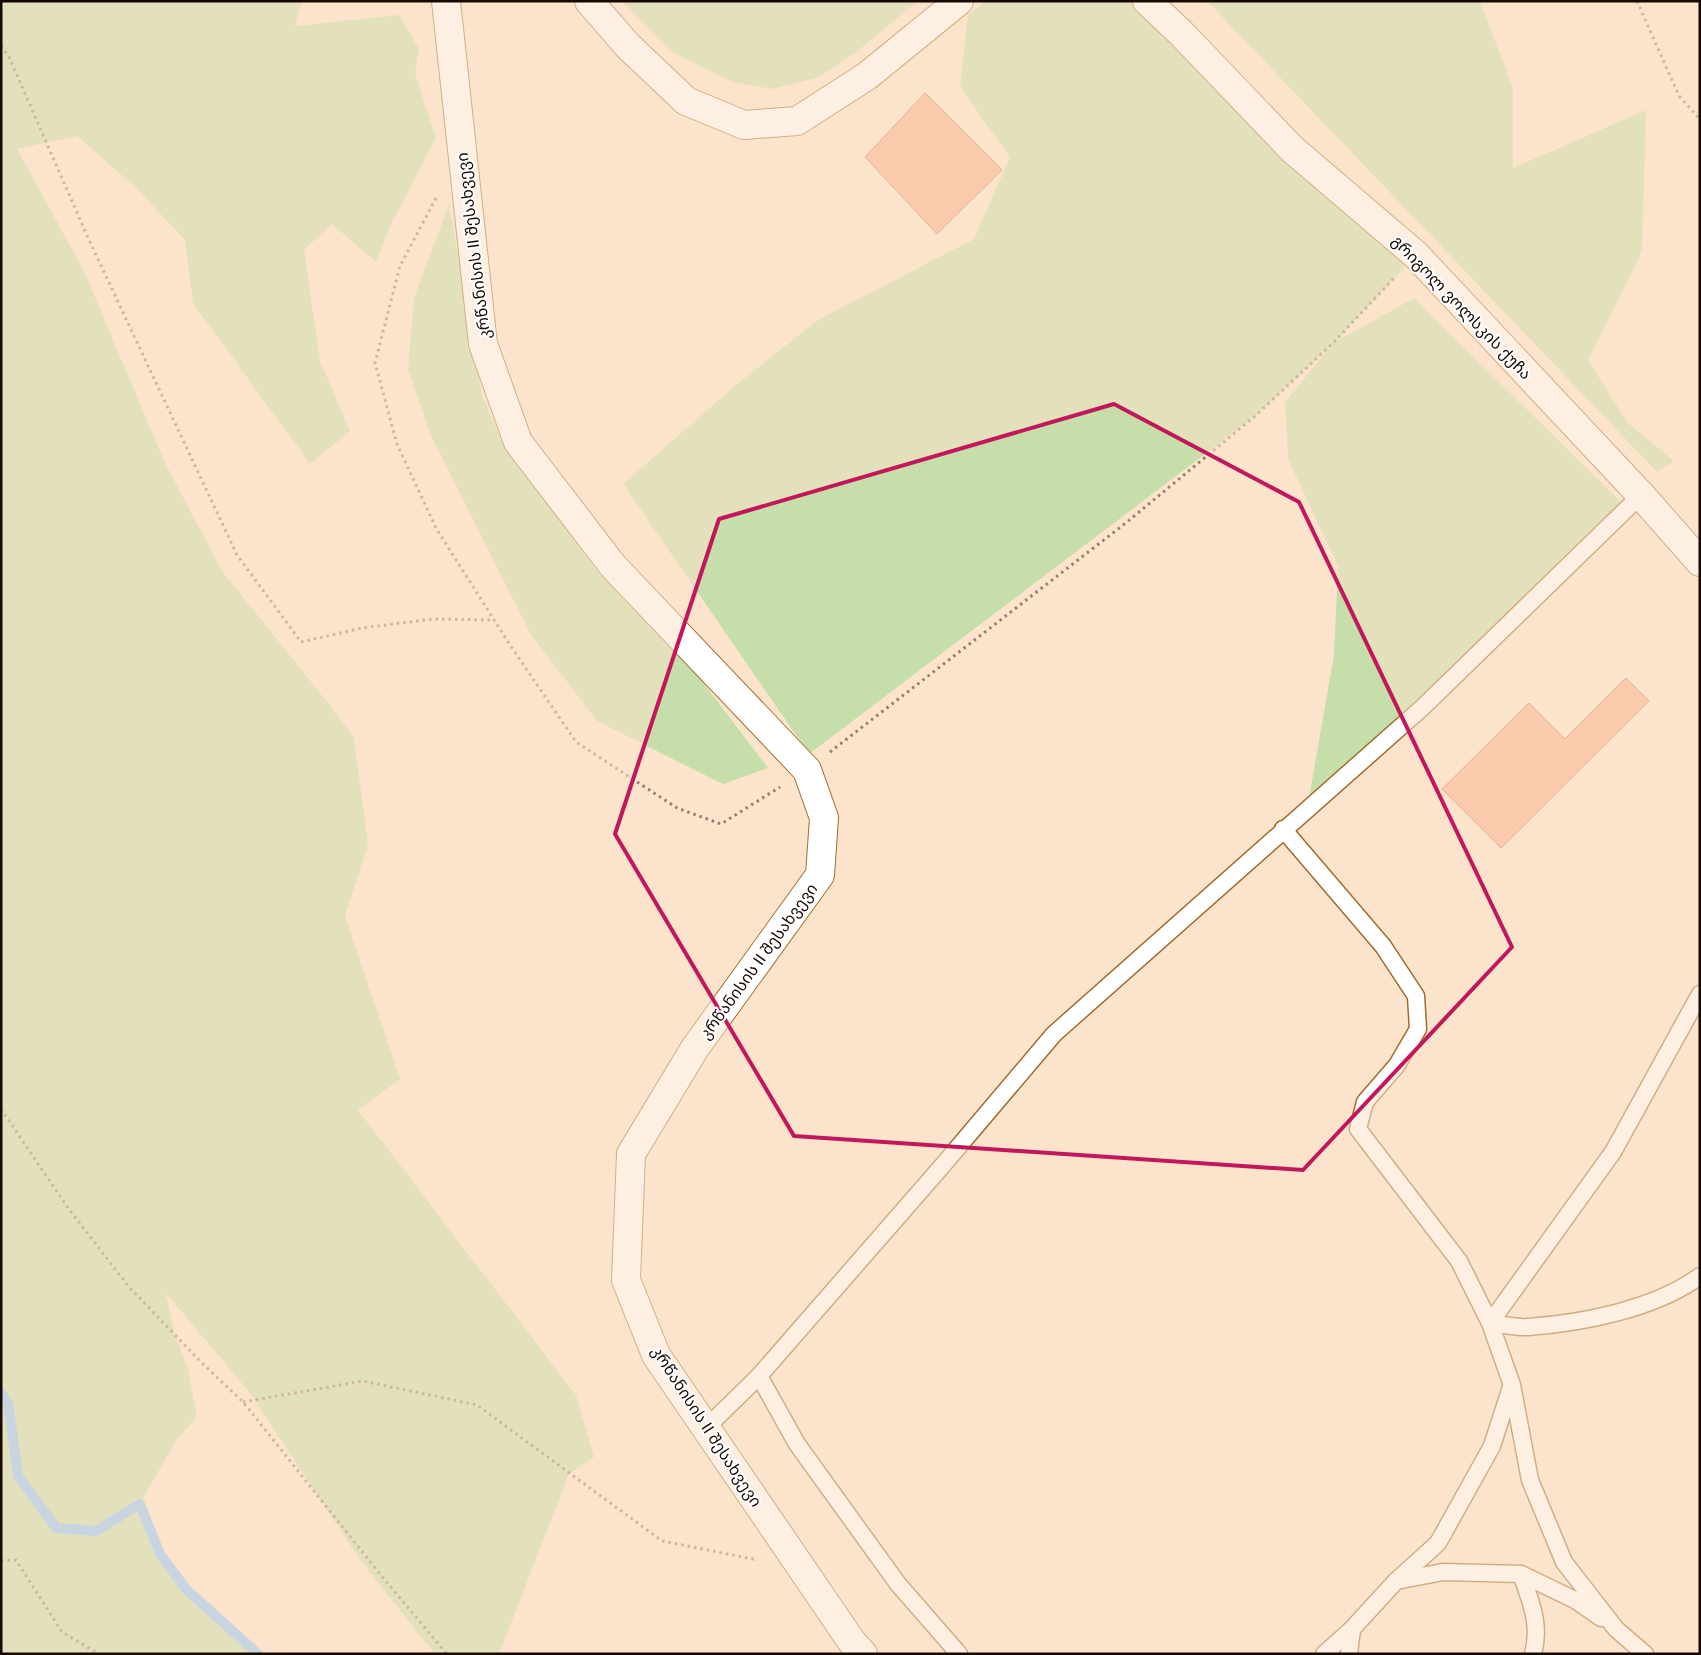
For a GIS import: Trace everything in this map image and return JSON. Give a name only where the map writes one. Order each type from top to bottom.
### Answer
[{"type":"street","name":"კრწანისის II შესახვევი","points":[[446,1],[483,344],[518,442],[613,566],[807,770],[824,818],[820,875],[695,1048],[631,1154],[626,1280],[656,1355],[852,1642],[863,1654]]},
{"type":"street","points":[[589,1],[627,45],[686,101],[744,125],[797,121],[867,76],[959,1]]},
{"type":"street","name":"გრიგოლ ვოლსკის ქუჩა","points":[[1147,1],[1181,33],[1292,149],[1416,255],[1641,496],[1700,562]]},
{"type":"lane","points":[[706,1429],[759,1376],[943,1165],[1054,1034],[1283,829],[1423,707],[1641,496]]},
{"type":"lane","points":[[1283,829],[1383,946],[1416,996],[1418,1028],[1397,1065],[1365,1102],[1358,1129],[1459,1262],[1490,1323],[1512,1385],[1530,1480],[1564,1562],[1616,1629]]},
{"type":"lane","points":[[1490,1323],[1613,1152],[1700,994]]},
{"type":"lane","points":[[1490,1323],[1526,1327],[1621,1312],[1684,1288],[1700,1276]]},
{"type":"lane","points":[[759,1376],[796,1444],[898,1584],[959,1654]]},
{"type":"lane","points":[[1324,1654],[1352,1629],[1396,1581],[1438,1543],[1492,1446],[1512,1385]]},
{"type":"lane","points":[[1396,1581],[1443,1572],[1521,1574],[1576,1600],[1616,1629],[1645,1654]]},
{"type":"lane","points":[[1521,1574],[1533,1607],[1538,1637],[1532,1654]]},
{"type":"lane","points":[[1348,1654],[1352,1629]]},
{"type":"path","points":[[1638,1],[1678,96],[1700,119]]},
{"type":"path","points":[[1,46],[9,57],[89,240],[237,555],[301,642],[362,628],[424,620],[494,620]]},
{"type":"path","points":[[440,191],[400,266],[375,364],[397,444],[436,528],[494,620],[576,742],[677,808],[721,824],[807,770],[1126,522],[1254,417],[1333,343],[1416,255]]},
{"type":"path","points":[[1,1109],[68,1208],[129,1287],[200,1361],[243,1402],[384,1579],[447,1654]]},
{"type":"path","points":[[243,1402],[363,1381],[477,1404],[662,1541],[803,1569]]},
{"type":"path","points":[[1,1561],[16,1560],[62,1632],[99,1654]]},
{"type":"highlighted area","points":[[1114,404],[1299,502],[1512,947],[1303,1170],[794,1136],[615,834],[719,519]]},
{"type":"green space","points":[[1,1],[302,1],[295,26],[399,15],[419,49],[415,73],[436,138],[391,224],[376,262],[332,224],[304,250],[320,361],[350,431],[310,464],[193,303],[185,240],[134,186],[77,136],[17,149],[84,271],[165,463],[222,571],[354,738],[368,845],[345,916],[400,1079],[358,1110],[576,1395],[594,1457],[569,1474],[499,1654],[435,1654],[361,1561],[249,1392],[166,1293],[174,1331],[188,1369],[197,1416],[175,1442],[140,1504],[160,1554],[186,1589],[258,1654],[1,1654]]},
{"type":"green space","points":[[622,1],[918,1],[854,54],[817,78],[772,89],[733,82],[674,53]]},
{"type":"green space","points":[[986,1],[1136,1],[1416,255],[1335,342],[1414,298],[1624,505],[1308,804],[1334,655],[1338,566],[1288,459],[1285,402],[1330,347],[1254,417],[809,754],[624,483],[737,384],[818,320],[974,239],[1010,157],[960,87],[968,15]]},
{"type":"green space","points":[[1207,1],[1480,1],[1513,88],[1513,168],[1646,110],[1642,251],[1588,360],[1627,422],[1674,461],[1657,472]]},
{"type":"green space","points":[[449,204],[482,395],[501,440],[597,571],[667,635],[768,768],[723,784],[597,721],[530,633],[431,436],[408,369],[414,298]]},
{"type":"building","points":[[925,93],[1002,170],[937,234],[865,157]]},
{"type":"building","points":[[1626,678],[1649,701],[1501,848],[1442,789],[1529,703],[1565,739]]},
{"type":"waterway","points":[[1,1393],[8,1403],[18,1476],[56,1528],[96,1531],[140,1504],[160,1554],[186,1589],[258,1654]]}]
